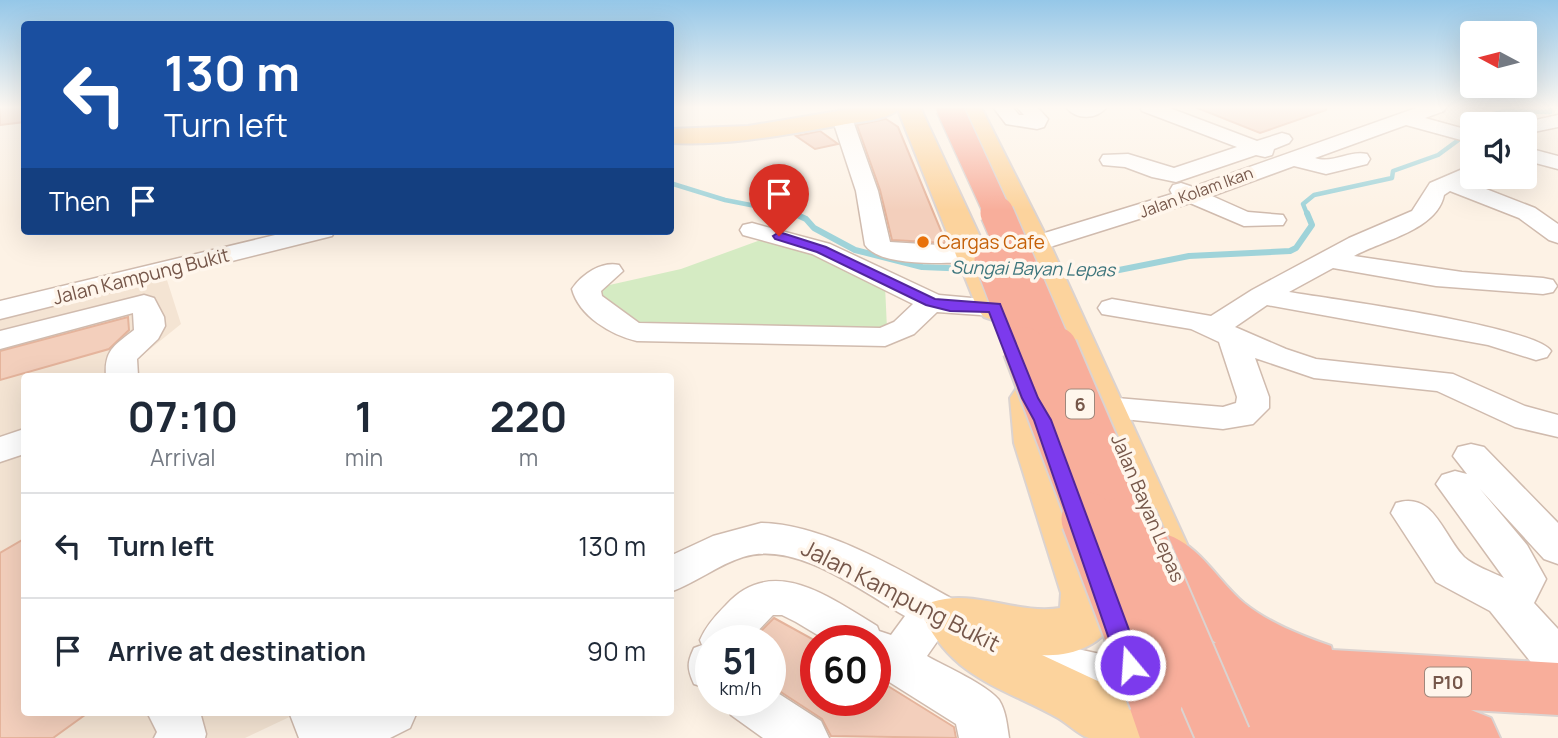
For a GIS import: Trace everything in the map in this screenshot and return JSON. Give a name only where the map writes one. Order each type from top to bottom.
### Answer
[{"type":"highway","name":"Jalan Bayan Lepas","points":[[938,141],[1188,716]]},
{"type":"highway","name":"6","points":[[943,141],[1188,716]]},
{"type":"highway","points":[[1168,555],[1209,603],[1235,627],[1270,648],[1338,675]]},
{"type":"highway","name":"P10","points":[[1188,716],[1338,675],[1558,689]]},
{"type":"highway","points":[[1188,716],[1352,733],[1469,738]]},
{"type":"main road","points":[[933,141],[946,190],[1030,398],[1188,716]]},
{"type":"main road","name":"Jalan Bayan Lepas","points":[[985,141],[1028,232],[1168,555],[1188,716]]},
{"type":"main road","points":[[946,190],[972,192],[1028,232]]},
{"type":"main road","points":[[943,614],[1019,630],[1060,632],[1074,628],[1086,617],[1087,593],[1035,443],[1030,398]]},
{"type":"main road","points":[[943,614],[987,655],[1095,707],[1188,716]]},
{"type":"street","points":[[850,141],[867,191],[878,245],[894,252],[981,275]]},
{"type":"street","points":[[1122,141],[1100,148],[1100,155],[1244,219],[1274,220]]},
{"type":"street","points":[[1242,141],[1289,158],[1332,169],[1359,159]]},
{"type":"street","points":[[1111,160],[1128,161],[1162,174],[1176,175],[1274,141]]},
{"type":"street","name":"Jalan Kolam Ikan","points":[[1028,232],[1072,231],[1119,220],[1336,141]]},
{"type":"street","points":[[1537,157],[1558,163]]},
{"type":"street","points":[[1223,332],[1262,296],[1358,243],[1421,216],[1430,207],[1433,193],[1460,178]]},
{"type":"street","points":[[1482,189],[1553,227]]},
{"type":"street","points":[[752,230],[821,249],[931,302],[950,306],[981,275]]},
{"type":"street","points":[[0,292],[249,235]]},
{"type":"street","name":"Jalan Kampung Bukit","points":[[0,310],[307,235]]},
{"type":"street","points":[[1330,259],[1385,271],[1478,284],[1543,286]]},
{"type":"street","points":[[610,271],[586,289],[586,294],[589,300],[624,328],[637,332],[885,337],[904,328],[931,302]]},
{"type":"street","points":[[1262,296],[1494,337],[1536,351]]},
{"type":"street","points":[[0,340],[144,304],[151,327],[149,333],[123,356],[122,373]]},
{"type":"street","points":[[1112,308],[1181,317],[1223,332],[1275,356],[1314,368],[1442,381],[1459,386],[1528,421],[1558,426]]},
{"type":"street","points":[[1105,408],[1223,418],[1241,416],[1252,408],[1253,397],[1223,332]]},
{"type":"street","points":[[0,450],[21,442]]},
{"type":"street","points":[[1505,598],[1520,590],[1525,579],[1463,470],[1558,548]]},
{"type":"street","points":[[1410,513],[1451,570],[1505,598],[1558,662]]},
{"type":"street","name":"Jalan Kampung Bukit","points":[[674,573],[735,542],[758,537],[778,537],[803,542],[823,551],[943,614]]},
{"type":"street","points":[[736,625],[758,601],[777,595],[791,599],[834,625]]},
{"type":"street","points":[[891,644],[943,614]]},
{"type":"street","points":[[891,659],[973,708],[982,717],[984,738]]},
{"type":"street","points":[[174,716],[180,723],[182,734],[179,738]]},
{"type":"street","points":[[315,716],[324,738]]},
{"type":"street","points":[[340,738],[385,716]]},
{"type":"street","points":[[772,716],[804,738]]},
{"type":"shaded area","points":[[166,277],[181,324],[134,362],[135,373],[21,373],[21,716],[292,716],[245,738],[0,738],[0,319]]},
{"type":"green space","points":[[766,238],[790,243],[885,285],[887,329],[629,327],[596,288],[681,269]]},
{"type":"building","points":[[804,141],[834,141],[838,144],[815,149]]},
{"type":"building","points":[[863,141],[904,141],[946,243],[892,240],[880,190]]},
{"type":"building","points":[[128,317],[129,330],[109,349],[0,380],[0,351]]},
{"type":"building","points":[[21,541],[21,716],[83,716],[53,738],[0,738],[0,553]]},
{"type":"building","points":[[774,618],[800,632],[800,705],[786,695],[786,625],[767,625]]},
{"type":"building","points":[[891,688],[954,727],[956,738],[831,736],[822,719],[817,716],[891,716]]},
{"type":"waterway","name":"Sungai Bayan Lepas","points":[[1307,214],[1303,204],[1314,195],[1392,178],[1393,171],[1438,155],[1456,141]]},
{"type":"waterway","name":"Sungai Bayan Lepas","points":[[674,184],[725,200],[794,213]]},
{"type":"waterway","name":"Sungai Bayan Lepas","points":[[794,213],[806,219],[814,228],[855,250],[922,267],[971,269]]},
{"type":"waterway","name":"Sungai Bayan Lepas","points":[[1056,272],[1109,272],[1189,256],[1290,251],[1296,248],[1312,225],[1307,213]]},
{"type":"place","name":"Cargas Cafe","points":[[923,242]]},
{"type":"route","points":[[779,236],[821,249],[931,302],[950,306],[995,307],[1030,398],[1043,420],[1130,665]]}]
